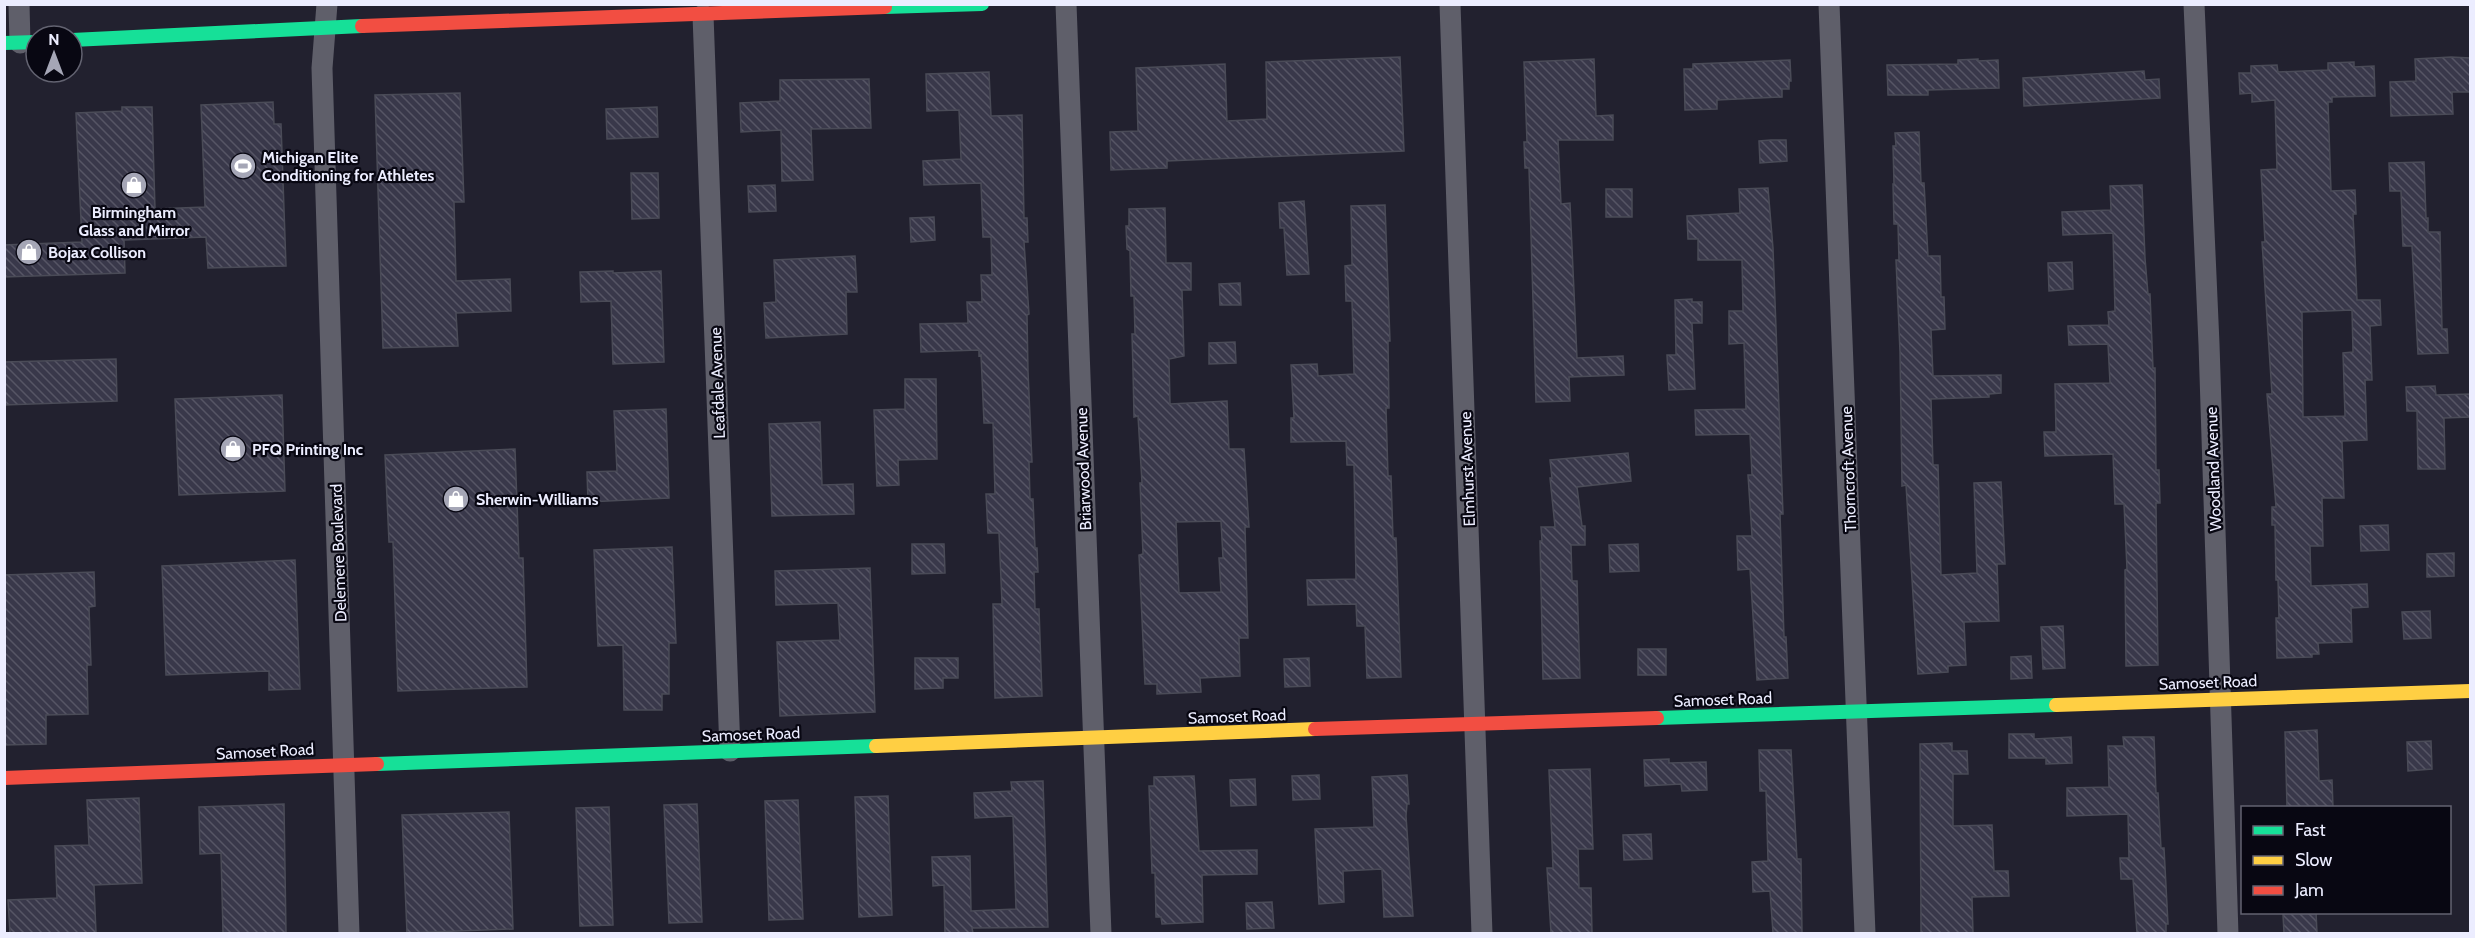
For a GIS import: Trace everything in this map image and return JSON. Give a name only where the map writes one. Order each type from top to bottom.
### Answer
[{"type":"street","points":[[19,4],[20,43]]},
{"type":"street","name":"Delemere Boulevard","points":[[327,4],[323,79],[349,933]]},
{"type":"street","points":[[84,39],[660,10],[703,15],[982,4]]},
{"type":"street","name":"Briarwood Avenue","points":[[1066,4],[1101,933]]},
{"type":"street","name":"Elmhurst Avenue","points":[[1450,4],[1482,933]]},
{"type":"street","name":"Thorncroft Avenue","points":[[1829,4],[1865,933]]},
{"type":"street","name":"Woodland Avenue","points":[[2194,4],[2209,344],[2228,933]]},
{"type":"street","name":"Leafdale Avenue","points":[[703,15],[730,751]]},
{"type":"street","name":"Samoset Road","points":[[4,778],[1476,724],[2470,691]]},
{"type":"building","points":[[1400,57],[1404,151],[1167,161],[1167,168],[1111,170],[1110,132],[1138,131],[1136,68],[1225,64],[1227,121],[1267,119],[1266,62]]},
{"type":"building","points":[[2470,58],[2470,92],[2452,92],[2453,114],[2391,116],[2390,82],[2416,81],[2415,59]]},
{"type":"building","points":[[1594,59],[1596,116],[1613,115],[1613,140],[1558,140],[1561,204],[1570,203],[1577,358],[1623,356],[1624,375],[1569,377],[1570,401],[1536,402],[1529,168],[1525,168],[1524,142],[1527,142],[1524,62]]},
{"type":"building","points":[[1978,59],[1978,61],[1998,60],[1999,88],[1928,90],[1928,95],[1888,95],[1887,65],[1958,64],[1958,60]]},
{"type":"building","points":[[1790,60],[1791,81],[1789,81],[1789,89],[1782,89],[1782,97],[1717,100],[1717,109],[1685,110],[1684,69],[1693,69],[1693,64]]},
{"type":"building","points":[[2354,62],[2354,67],[2374,66],[2375,96],[2332,97],[2332,102],[2328,102],[2331,191],[2355,190],[2356,214],[2353,214],[2357,300],[2380,300],[2381,325],[2370,326],[2372,380],[2365,380],[2367,440],[2342,441],[2344,498],[2322,498],[2323,546],[2310,546],[2311,586],[2367,584],[2368,607],[2351,608],[2352,642],[2318,643],[2319,654],[2312,654],[2312,657],[2277,658],[2278,580],[2276,580],[2275,525],[2272,525],[2272,507],[2276,507],[2267,394],[2272,394],[2262,242],[2265,242],[2261,170],[2277,169],[2275,100],[2252,102],[2252,93],[2240,94],[2239,73],[2251,73],[2251,66],[2277,65],[2278,72],[2328,70],[2328,63]],"holes":[[[2352,310],[2353,352],[2343,353],[2345,416],[2303,417],[2302,312]]]},
{"type":"building","points":[[2144,71],[2145,80],[2159,79],[2160,98],[2024,106],[2023,78]]},
{"type":"building","points":[[989,72],[991,116],[1022,115],[1024,218],[1027,218],[1028,242],[1024,242],[1029,314],[1027,315],[1028,371],[1032,462],[1029,462],[1030,499],[1033,499],[1035,548],[1037,548],[1038,572],[1034,572],[1035,609],[1039,609],[1042,696],[995,698],[993,604],[1002,604],[999,533],[988,533],[986,494],[995,494],[993,423],[984,423],[981,355],[979,356],[979,350],[921,352],[920,324],[968,323],[967,302],[982,302],[981,275],[992,275],[991,237],[983,237],[981,183],[924,185],[923,161],[961,159],[959,110],[927,111],[926,74]]},
{"type":"building","points":[[869,79],[871,128],[811,129],[813,180],[782,181],[781,130],[741,132],[740,103],[780,101],[780,80]]},
{"type":"building","points":[[460,93],[464,202],[454,202],[456,281],[510,279],[511,311],[456,313],[458,346],[383,348],[375,95]]},
{"type":"building","points":[[273,102],[274,124],[281,124],[286,266],[208,268],[206,237],[124,240],[125,273],[4,277],[4,245],[82,242],[76,113],[122,111],[122,107],[152,107],[155,209],[205,207],[201,105]]},
{"type":"building","points":[[657,107],[658,137],[607,139],[606,109]]},
{"type":"building","points":[[1919,132],[1928,256],[1940,256],[1941,297],[1944,297],[1945,329],[1931,330],[1933,376],[2001,375],[2001,393],[1989,394],[1989,397],[1931,399],[1933,465],[1938,465],[1941,575],[1977,573],[1974,483],[2001,482],[2005,564],[1997,564],[1999,621],[1964,622],[1966,665],[1948,666],[1948,672],[1918,674],[1906,485],[1902,486],[1896,260],[1899,260],[1898,224],[1894,224],[1893,146],[1896,146],[1895,133]]},
{"type":"building","points":[[1786,140],[1787,161],[1760,163],[1759,141]]},
{"type":"building","points":[[2424,162],[2428,232],[2440,232],[2442,329],[2447,329],[2448,353],[2418,354],[2412,246],[2403,246],[2401,191],[2390,191],[2389,163]]},
{"type":"building","points":[[631,173],[658,173],[659,218],[632,219]]},
{"type":"building","points":[[775,185],[776,211],[749,212],[748,186]]},
{"type":"building","points":[[2142,185],[2145,258],[2148,294],[2150,294],[2153,368],[2155,368],[2156,470],[2159,470],[2160,503],[2156,503],[2158,665],[2126,666],[2125,570],[2127,569],[2124,504],[2115,504],[2113,454],[2045,456],[2044,432],[2056,432],[2055,384],[2110,383],[2108,344],[2069,345],[2068,326],[2109,325],[2108,312],[2115,311],[2113,233],[2063,235],[2062,212],[2111,210],[2110,186]]},
{"type":"building","points":[[1768,188],[1773,248],[1783,514],[1780,514],[1784,637],[1786,637],[1788,678],[1757,680],[1750,569],[1738,570],[1737,536],[1752,536],[1748,475],[1752,475],[1750,434],[1696,435],[1695,410],[1746,409],[1744,343],[1729,344],[1729,311],[1743,311],[1742,260],[1698,260],[1698,239],[1688,239],[1687,216],[1740,213],[1739,189]]},
{"type":"building","points":[[1606,189],[1632,189],[1632,217],[1606,217]]},
{"type":"building","points":[[1304,201],[1309,274],[1287,275],[1284,228],[1280,228],[1279,203]]},
{"type":"building","points":[[1385,205],[1390,341],[1388,341],[1389,408],[1386,408],[1388,476],[1391,476],[1393,538],[1396,538],[1401,677],[1367,678],[1365,626],[1357,626],[1356,604],[1308,605],[1307,580],[1356,579],[1354,465],[1347,465],[1346,441],[1291,442],[1291,418],[1294,418],[1291,365],[1317,364],[1318,376],[1354,374],[1352,301],[1346,301],[1345,266],[1352,265],[1351,206]]},
{"type":"building","points":[[1165,208],[1166,263],[1191,263],[1191,290],[1182,290],[1184,356],[1169,359],[1170,404],[1227,401],[1229,449],[1244,449],[1249,527],[1245,527],[1248,638],[1239,638],[1240,676],[1200,678],[1201,692],[1157,694],[1157,684],[1145,684],[1139,555],[1143,554],[1140,483],[1142,483],[1138,416],[1134,417],[1132,334],[1135,334],[1134,296],[1131,296],[1130,251],[1127,249],[1126,226],[1129,226],[1129,209]],"holes":[[[1221,521],[1223,558],[1219,558],[1221,592],[1179,593],[1176,522]]]},
{"type":"building","points":[[934,217],[935,240],[911,242],[910,218]]},
{"type":"building","points":[[855,256],[857,292],[846,292],[847,334],[766,338],[764,303],[776,302],[774,260]]},
{"type":"building","points":[[2072,262],[2073,289],[2049,291],[2048,263]]},
{"type":"building","points":[[613,271],[613,273],[661,271],[664,362],[613,364],[611,301],[581,302],[580,272]]},
{"type":"building","points":[[1240,283],[1241,305],[1220,305],[1219,284]]},
{"type":"building","points":[[1692,299],[1692,302],[1702,302],[1702,323],[1692,323],[1695,389],[1669,390],[1667,355],[1676,355],[1675,300]]},
{"type":"building","points":[[1235,342],[1236,363],[1209,364],[1209,343]]},
{"type":"building","points":[[116,359],[117,401],[4,405],[4,362]]},
{"type":"building","points":[[905,379],[936,379],[937,459],[898,460],[899,485],[877,486],[874,410],[905,409]]},
{"type":"building","points":[[2435,386],[2436,395],[2470,394],[2470,417],[2444,418],[2445,469],[2418,469],[2417,411],[2407,411],[2406,387]]},
{"type":"building","points":[[282,395],[285,491],[179,495],[175,399]]},
{"type":"building","points":[[666,409],[669,498],[588,502],[587,472],[617,471],[614,411]]},
{"type":"building","points":[[820,422],[822,485],[853,484],[854,514],[772,516],[769,424]]},
{"type":"building","points":[[515,449],[519,558],[523,558],[527,687],[398,691],[393,542],[389,542],[385,455]]},
{"type":"building","points":[[1628,453],[1631,481],[1577,487],[1582,526],[1585,526],[1585,545],[1571,545],[1572,581],[1577,581],[1580,678],[1543,679],[1540,541],[1542,541],[1541,527],[1555,527],[1550,460]]},
{"type":"building","points":[[2388,525],[2389,550],[2361,551],[2360,526]]},
{"type":"building","points":[[912,544],[944,544],[945,573],[912,574]]},
{"type":"building","points":[[1638,544],[1639,571],[1610,572],[1609,545]]},
{"type":"building","points":[[672,547],[676,643],[669,643],[669,694],[662,694],[662,710],[624,710],[623,645],[598,646],[594,550]]},
{"type":"building","points":[[2454,553],[2454,576],[2427,577],[2427,554]]},
{"type":"building","points":[[295,560],[300,689],[269,690],[269,671],[166,675],[162,566]]},
{"type":"building","points":[[870,568],[875,712],[780,716],[777,642],[840,640],[838,603],[776,605],[775,571]]},
{"type":"building","points":[[94,572],[95,606],[89,607],[91,665],[87,665],[88,714],[46,715],[46,744],[4,745],[4,575]]},
{"type":"building","points":[[2430,611],[2431,638],[2404,639],[2402,612]]},
{"type":"building","points":[[2063,626],[2065,668],[2043,669],[2041,627]]},
{"type":"building","points":[[1638,649],[1666,649],[1666,675],[1638,675]]},
{"type":"building","points":[[2031,656],[2032,678],[2011,679],[2011,657]]},
{"type":"building","points":[[915,658],[958,658],[958,678],[943,678],[943,688],[915,689]]},
{"type":"building","points":[[1309,658],[1310,686],[1285,687],[1284,659]]},
{"type":"building","points":[[2317,730],[2319,781],[2332,780],[2333,806],[2287,806],[2285,732]]},
{"type":"building","points":[[2009,734],[2034,734],[2034,739],[2071,737],[2072,763],[2046,764],[2046,758],[2009,758]]},
{"type":"building","points":[[2123,737],[2154,737],[2156,793],[2158,793],[2161,848],[2164,848],[2168,924],[2166,924],[2166,933],[2137,933],[2133,879],[2121,879],[2120,858],[2129,858],[2128,814],[2067,816],[2067,788],[2109,787],[2108,746],[2124,746]]},
{"type":"building","points":[[2431,741],[2432,769],[2408,771],[2407,742]]},
{"type":"building","points":[[1952,743],[1952,751],[1967,751],[1968,774],[1953,774],[1953,826],[1992,825],[1994,871],[2008,871],[2009,896],[1972,897],[1973,933],[1921,933],[1920,744]]},
{"type":"building","points":[[1759,750],[1791,750],[1797,859],[1801,859],[1802,933],[1773,933],[1770,891],[1753,892],[1752,862],[1768,861],[1766,791],[1760,791]]},
{"type":"building","points":[[1669,759],[1669,763],[1706,762],[1707,790],[1682,791],[1681,784],[1645,786],[1644,760]]},
{"type":"building","points":[[1590,769],[1593,849],[1578,849],[1579,888],[1591,888],[1592,933],[1551,933],[1547,868],[1553,868],[1549,770]]},
{"type":"building","points":[[1319,775],[1320,799],[1293,800],[1292,776]]},
{"type":"building","points":[[1407,775],[1409,804],[1407,804],[1406,816],[1413,916],[1384,917],[1382,869],[1343,871],[1344,902],[1319,904],[1315,829],[1374,827],[1372,777]]},
{"type":"building","points":[[1194,776],[1199,851],[1257,850],[1257,874],[1202,875],[1203,922],[1162,924],[1161,917],[1156,917],[1149,786],[1154,786],[1154,777]]},
{"type":"building","points":[[1255,779],[1256,805],[1231,806],[1230,780]]},
{"type":"building","points":[[1043,781],[1048,927],[972,928],[973,933],[945,933],[944,885],[933,886],[932,857],[970,856],[971,911],[1016,909],[1013,816],[975,818],[974,793],[1012,791],[1011,782]]},
{"type":"building","points":[[888,796],[892,915],[859,917],[855,797]]},
{"type":"building","points":[[139,798],[142,883],[94,885],[96,933],[10,933],[8,900],[57,898],[55,846],[89,845],[87,800]]},
{"type":"building","points":[[798,800],[803,919],[769,920],[765,801]]},
{"type":"building","points":[[284,804],[286,933],[223,933],[221,853],[200,854],[199,807]]},
{"type":"building","points":[[697,804],[702,922],[669,923],[664,805]]},
{"type":"building","points":[[609,807],[613,925],[580,926],[576,808]]},
{"type":"building","points":[[509,812],[513,929],[407,933],[402,815]]},
{"type":"building","points":[[1651,834],[1652,859],[1624,860],[1623,835]]},
{"type":"building","points":[[1272,902],[1274,928],[1247,929],[1246,903]]},
{"type":"building","points":[[2316,914],[2317,933],[2284,933],[2283,915]]},
{"type":"traffic: fast","points":[[885,7],[982,4]]},
{"type":"traffic: fast","points":[[84,39],[362,26]]},
{"type":"traffic: fast","points":[[4,43],[24,42]]},
{"type":"traffic: fast","points":[[1657,718],[2056,705]]},
{"type":"traffic: fast","points":[[377,764],[876,746]]},
{"type":"traffic: slow","points":[[2056,705],[2470,691]]},
{"type":"traffic: slow","points":[[876,746],[1315,729]]},
{"type":"traffic: jam","points":[[362,26],[885,7]]},
{"type":"traffic: jam","points":[[1315,729],[1657,718]]},
{"type":"traffic: jam","points":[[4,778],[377,764]]},
{"type":"place","name":"Michigan Elite Conditioning for Athletes","points":[[243,166]]},
{"type":"place","name":"Birmingham Glass and Mirror","points":[[134,185]]},
{"type":"place","name":"Bojax Collison","points":[[29,252]]},
{"type":"place","name":"PFQ Printing Inc","points":[[233,449]]},
{"type":"place","name":"Sherwin-Williams","points":[[456,499]]}]
